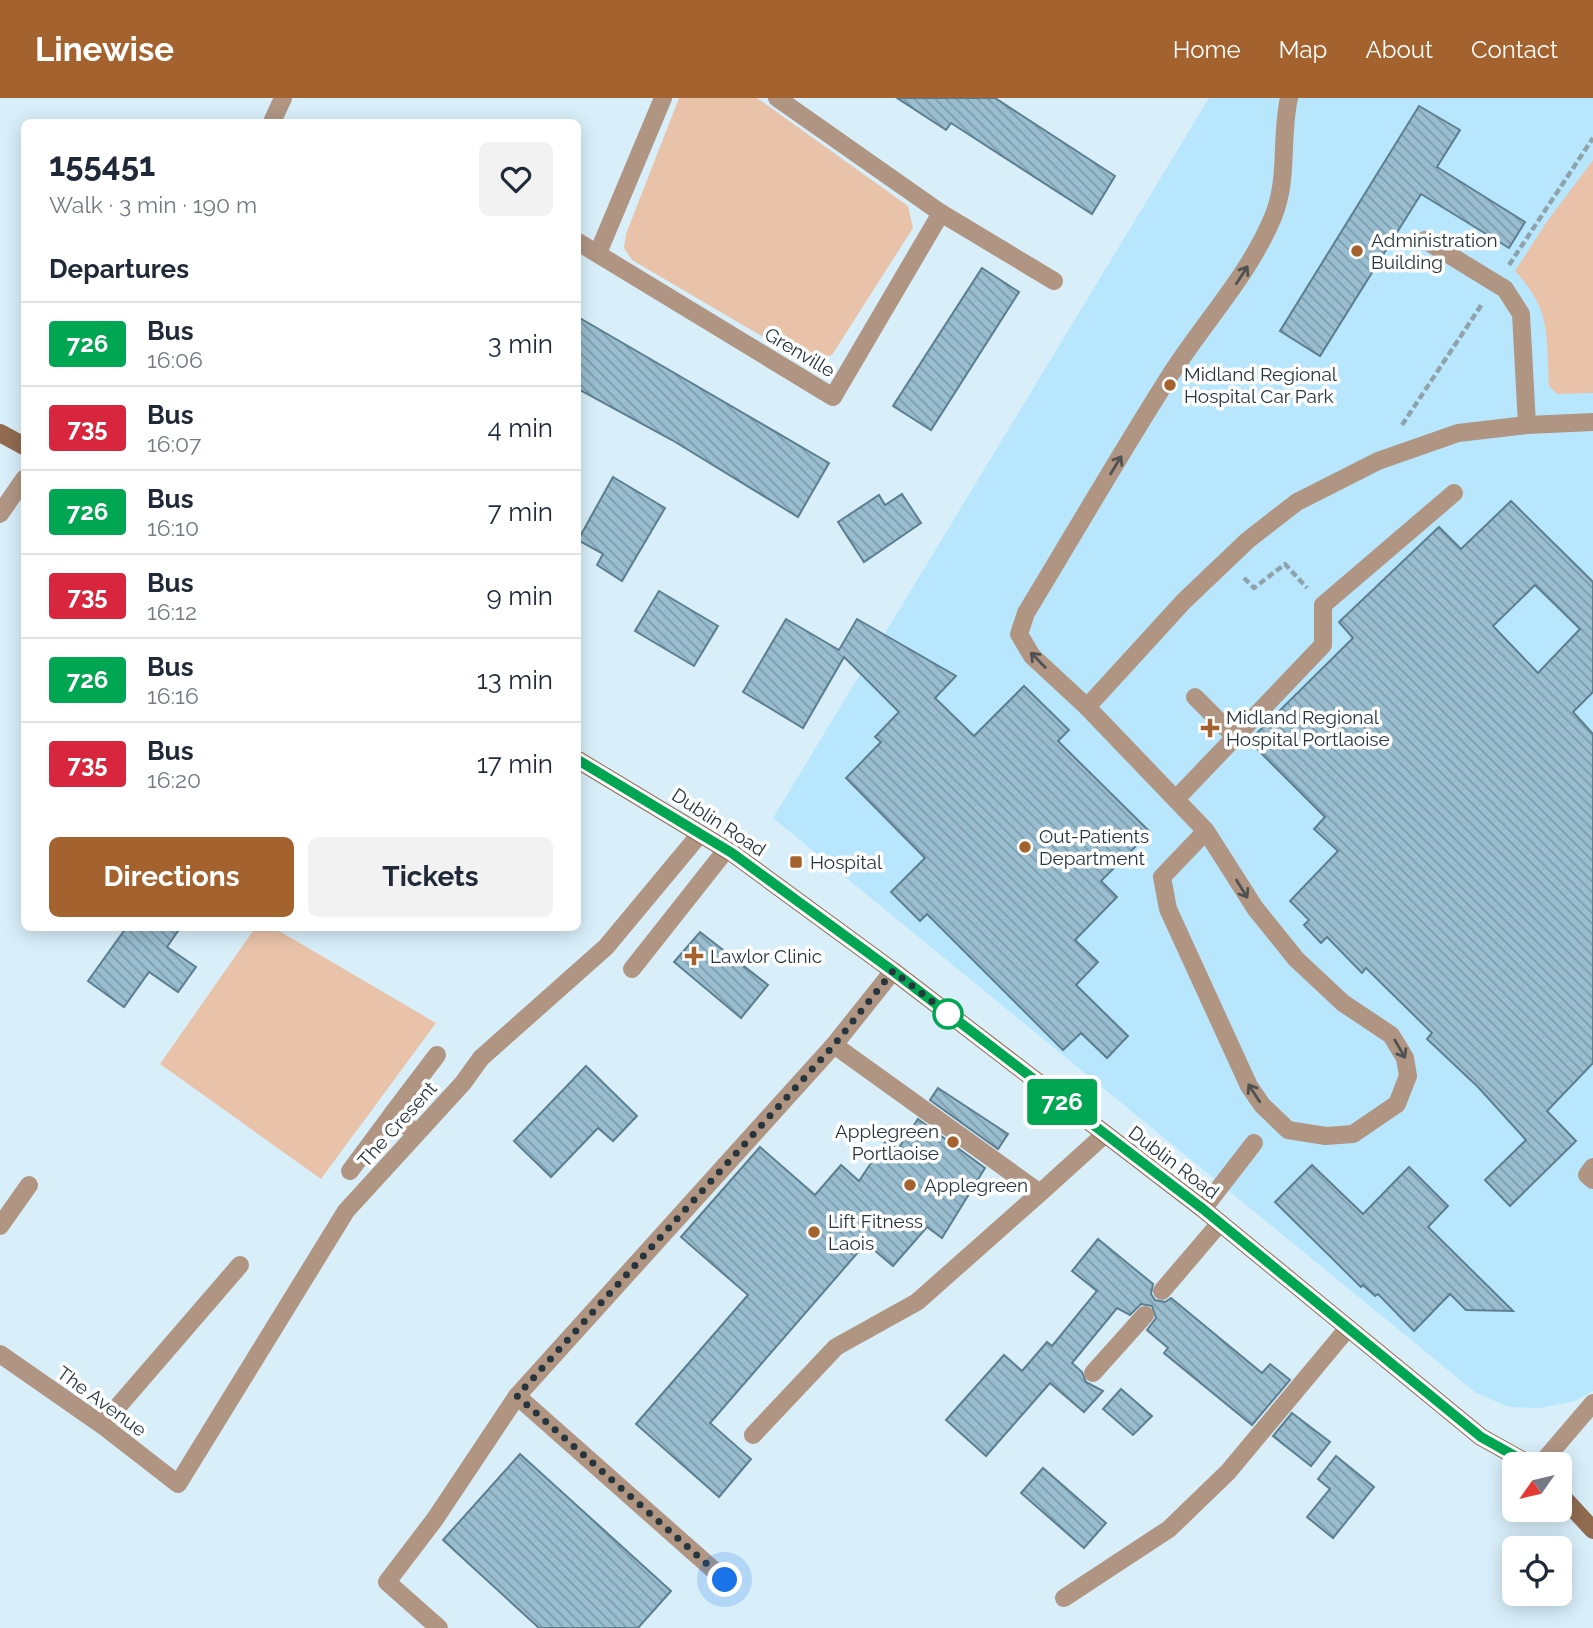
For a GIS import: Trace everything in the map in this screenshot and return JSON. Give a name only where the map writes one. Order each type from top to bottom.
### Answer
[{"type":"main road","points":[[0,433],[21,444]]},
{"type":"main road","name":"Dublin Road","points":[[581,762],[726,849],[893,971],[1203,1209],[1481,1437],[1508,1452]]},
{"type":"main road","points":[[1572,1507],[1593,1530]]},
{"type":"street","points":[[273,119],[283,98]]},
{"type":"street","points":[[598,253],[663,98]]},
{"type":"street","points":[[777,98],[941,213],[1054,281]]},
{"type":"street","points":[[1206,831],[1162,877],[1168,909],[1249,1086],[1262,1105],[1288,1130],[1326,1136],[1353,1135],[1397,1104],[1408,1076],[1405,1058],[1391,1035],[1342,1003],[1296,959],[1255,908],[1206,831],[1087,707],[1032,656],[1019,635],[1026,613],[1170,375],[1245,272],[1273,218],[1286,164],[1284,123],[1289,98]]},
{"type":"street","name":"Grenville","points":[[581,244],[833,397],[941,213]]},
{"type":"street","points":[[1425,240],[1505,289],[1521,314],[1527,425]]},
{"type":"street","points":[[1087,707],[1192,593],[1248,540],[1297,502],[1378,461],[1458,433],[1527,425],[1593,422]]},
{"type":"street","points":[[0,514],[21,483]]},
{"type":"street","points":[[1176,799],[1323,645],[1323,605],[1454,493]]},
{"type":"street","points":[[1195,697],[1235,737]]},
{"type":"street","name":"The Cresent","points":[[178,1484],[346,1211],[463,1083],[481,1058],[606,947],[700,834]]},
{"type":"street","points":[[632,969],[726,849]]},
{"type":"street","points":[[439,1628],[387,1583],[435,1519],[517,1396],[834,1045],[893,971]]},
{"type":"street","points":[[834,1045],[1040,1193]]},
{"type":"street","points":[[350,1171],[437,1055]]},
{"type":"street","points":[[393,1114],[416,1134]]},
{"type":"street","points":[[753,1435],[836,1347],[917,1302],[1104,1135]]},
{"type":"street","points":[[1203,1209],[1254,1143]]},
{"type":"street","points":[[1593,1167],[1587,1175],[1593,1180]]},
{"type":"street","points":[[0,1226],[29,1185]]},
{"type":"street","points":[[1162,1291],[1220,1223]]},
{"type":"street","points":[[102,1424],[240,1265]]},
{"type":"street","points":[[1093,1373],[1145,1315]]},
{"type":"street","points":[[1064,1598],[1169,1529],[1228,1472],[1348,1328]]},
{"type":"street","name":"The Avenue","points":[[0,1354],[102,1424],[178,1484]]},
{"type":"street","points":[[517,1396],[725,1580]]},
{"type":"street","points":[[1551,1452],[1593,1403]]},
{"type":"path","points":[[1254,588],[1285,565]]},
{"type":"shaded area","points":[[679,98],[757,98],[908,206],[913,228],[832,355],[804,361],[632,260],[624,248],[626,234]]},
{"type":"shaded area","name":"Midland Regional Hospital Portlaoise","points":[[1209,98],[1593,98],[1593,1391],[1575,1401],[1541,1408],[1509,1407],[1476,1393],[773,818]]},
{"type":"shaded area","points":[[1593,160],[1593,393],[1557,394],[1549,386],[1547,338],[1541,312],[1527,285],[1515,271],[1546,223]]},
{"type":"shaded area","points":[[253,931],[279,931],[436,1023],[321,1179],[160,1064]]},
{"type":"building","points":[[897,98],[995,98],[1115,176],[1092,214],[951,123],[946,130]]},
{"type":"building","name":"Administration Building","points":[[1419,106],[1460,130],[1437,167],[1525,222],[1509,248],[1421,194],[1320,356],[1280,331]]},
{"type":"building","points":[[982,268],[1019,292],[931,430],[893,406]]},
{"type":"building","points":[[581,319],[829,463],[798,517],[672,440],[581,391]]},
{"type":"building","points":[[613,477],[665,508],[622,581],[597,565],[603,554],[581,542],[581,535]]},
{"type":"building","points":[[902,494],[921,523],[864,562],[838,522],[879,495],[885,505]]},
{"type":"building","points":[[1511,501],[1593,582],[1593,692],[1573,712],[1593,734],[1593,1063],[1547,1111],[1576,1141],[1510,1206],[1485,1180],[1526,1140],[1478,1087],[1427,1039],[1432,1033],[1366,968],[1362,973],[1327,937],[1321,943],[1304,925],[1309,920],[1290,901],[1338,851],[1314,829],[1325,817],[1249,741],[1353,638],[1339,622],[1439,527],[1461,549]],"holes":[[[1535,585],[1580,629],[1538,673],[1493,626]]]},
{"type":"building","points":[[659,591],[718,626],[694,666],[635,631]]},
{"type":"building","name":"Out-Patients Department","points":[[786,619],[839,650],[857,619],[956,676],[935,698],[974,736],[1024,686],[1069,730],[1058,741],[1150,832],[1101,881],[1117,897],[1075,940],[1098,962],[1076,985],[1128,1036],[1107,1058],[1081,1033],[1063,1050],[927,914],[920,921],[891,892],[925,858],[846,778],[881,742],[875,737],[899,712],[844,657],[803,728],[743,692]]},
{"type":"building","points":[[124,931],[178,931],[167,947],[196,967],[178,992],[149,972],[124,1007],[88,981]]},
{"type":"building","points":[[700,932],[768,985],[741,1018],[674,962]]},
{"type":"building","points":[[586,1066],[637,1116],[613,1141],[598,1128],[551,1177],[514,1141]]},
{"type":"building","points":[[938,1088],[1008,1134],[998,1149],[930,1100]]},
{"type":"building","points":[[918,1119],[985,1168],[942,1238],[927,1227],[893,1266],[866,1243],[710,1423],[751,1459],[719,1497],[636,1424],[748,1295],[681,1237],[760,1147],[815,1195],[841,1165],[859,1181],[885,1142],[898,1149]]},
{"type":"building","points":[[1312,1165],[1363,1214],[1409,1167],[1448,1206],[1428,1227],[1513,1311],[1466,1310],[1450,1294],[1414,1331],[1378,1294],[1375,1296],[1363,1285],[1361,1287],[1275,1202]]},
{"type":"building","points":[[1098,1239],[1153,1284],[1151,1294],[1155,1300],[1165,1302],[1171,1298],[1262,1373],[1270,1364],[1290,1380],[1252,1425],[1164,1353],[1168,1348],[1147,1330],[1156,1318],[1152,1306],[1141,1304],[1130,1315],[1117,1308],[1072,1363],[1082,1372],[1086,1382],[1103,1391],[1084,1412],[1050,1383],[986,1456],[946,1420],[1004,1355],[1022,1371],[1047,1342],[1052,1346],[1097,1291],[1072,1271]]},
{"type":"building","points":[[1121,1389],[1152,1416],[1133,1435],[1103,1409]]},
{"type":"building","points":[[1292,1413],[1330,1442],[1311,1466],[1273,1436]]},
{"type":"building","points":[[520,1454],[671,1591],[638,1628],[539,1628],[443,1540]]},
{"type":"building","points":[[1336,1456],[1374,1487],[1333,1538],[1307,1517],[1330,1489],[1318,1479]]},
{"type":"building","points":[[1043,1468],[1106,1523],[1084,1548],[1021,1493]]},
{"type":"bus line","name":"726","points":[[581,762],[732,853],[893,971],[1203,1209],[1481,1437],[1508,1452]]},
{"type":"place","name":"Administration Building","points":[[1357,251]]},
{"type":"place","name":"Midland Regional Hospital Car Park","points":[[1170,385]]},
{"type":"place","name":"Midland Regional Hospital Portlaoise","points":[[1210,728]]},
{"type":"place","name":"Out-Patients Department","points":[[1025,847]]},
{"type":"place","name":"Hospital","points":[[796,862]]},
{"type":"place","name":"Lawlor Clinic","points":[[694,956]]},
{"type":"place","name":"Applegreen Portlaoise","points":[[953,1142]]},
{"type":"place","name":"Applegreen","points":[[910,1185]]},
{"type":"place","name":"Lift Fitness Laois","points":[[814,1232]]},
{"type":"route","points":[[725,1580],[517,1396],[834,1045],[893,971],[956,1020],[948,1014]]}]
